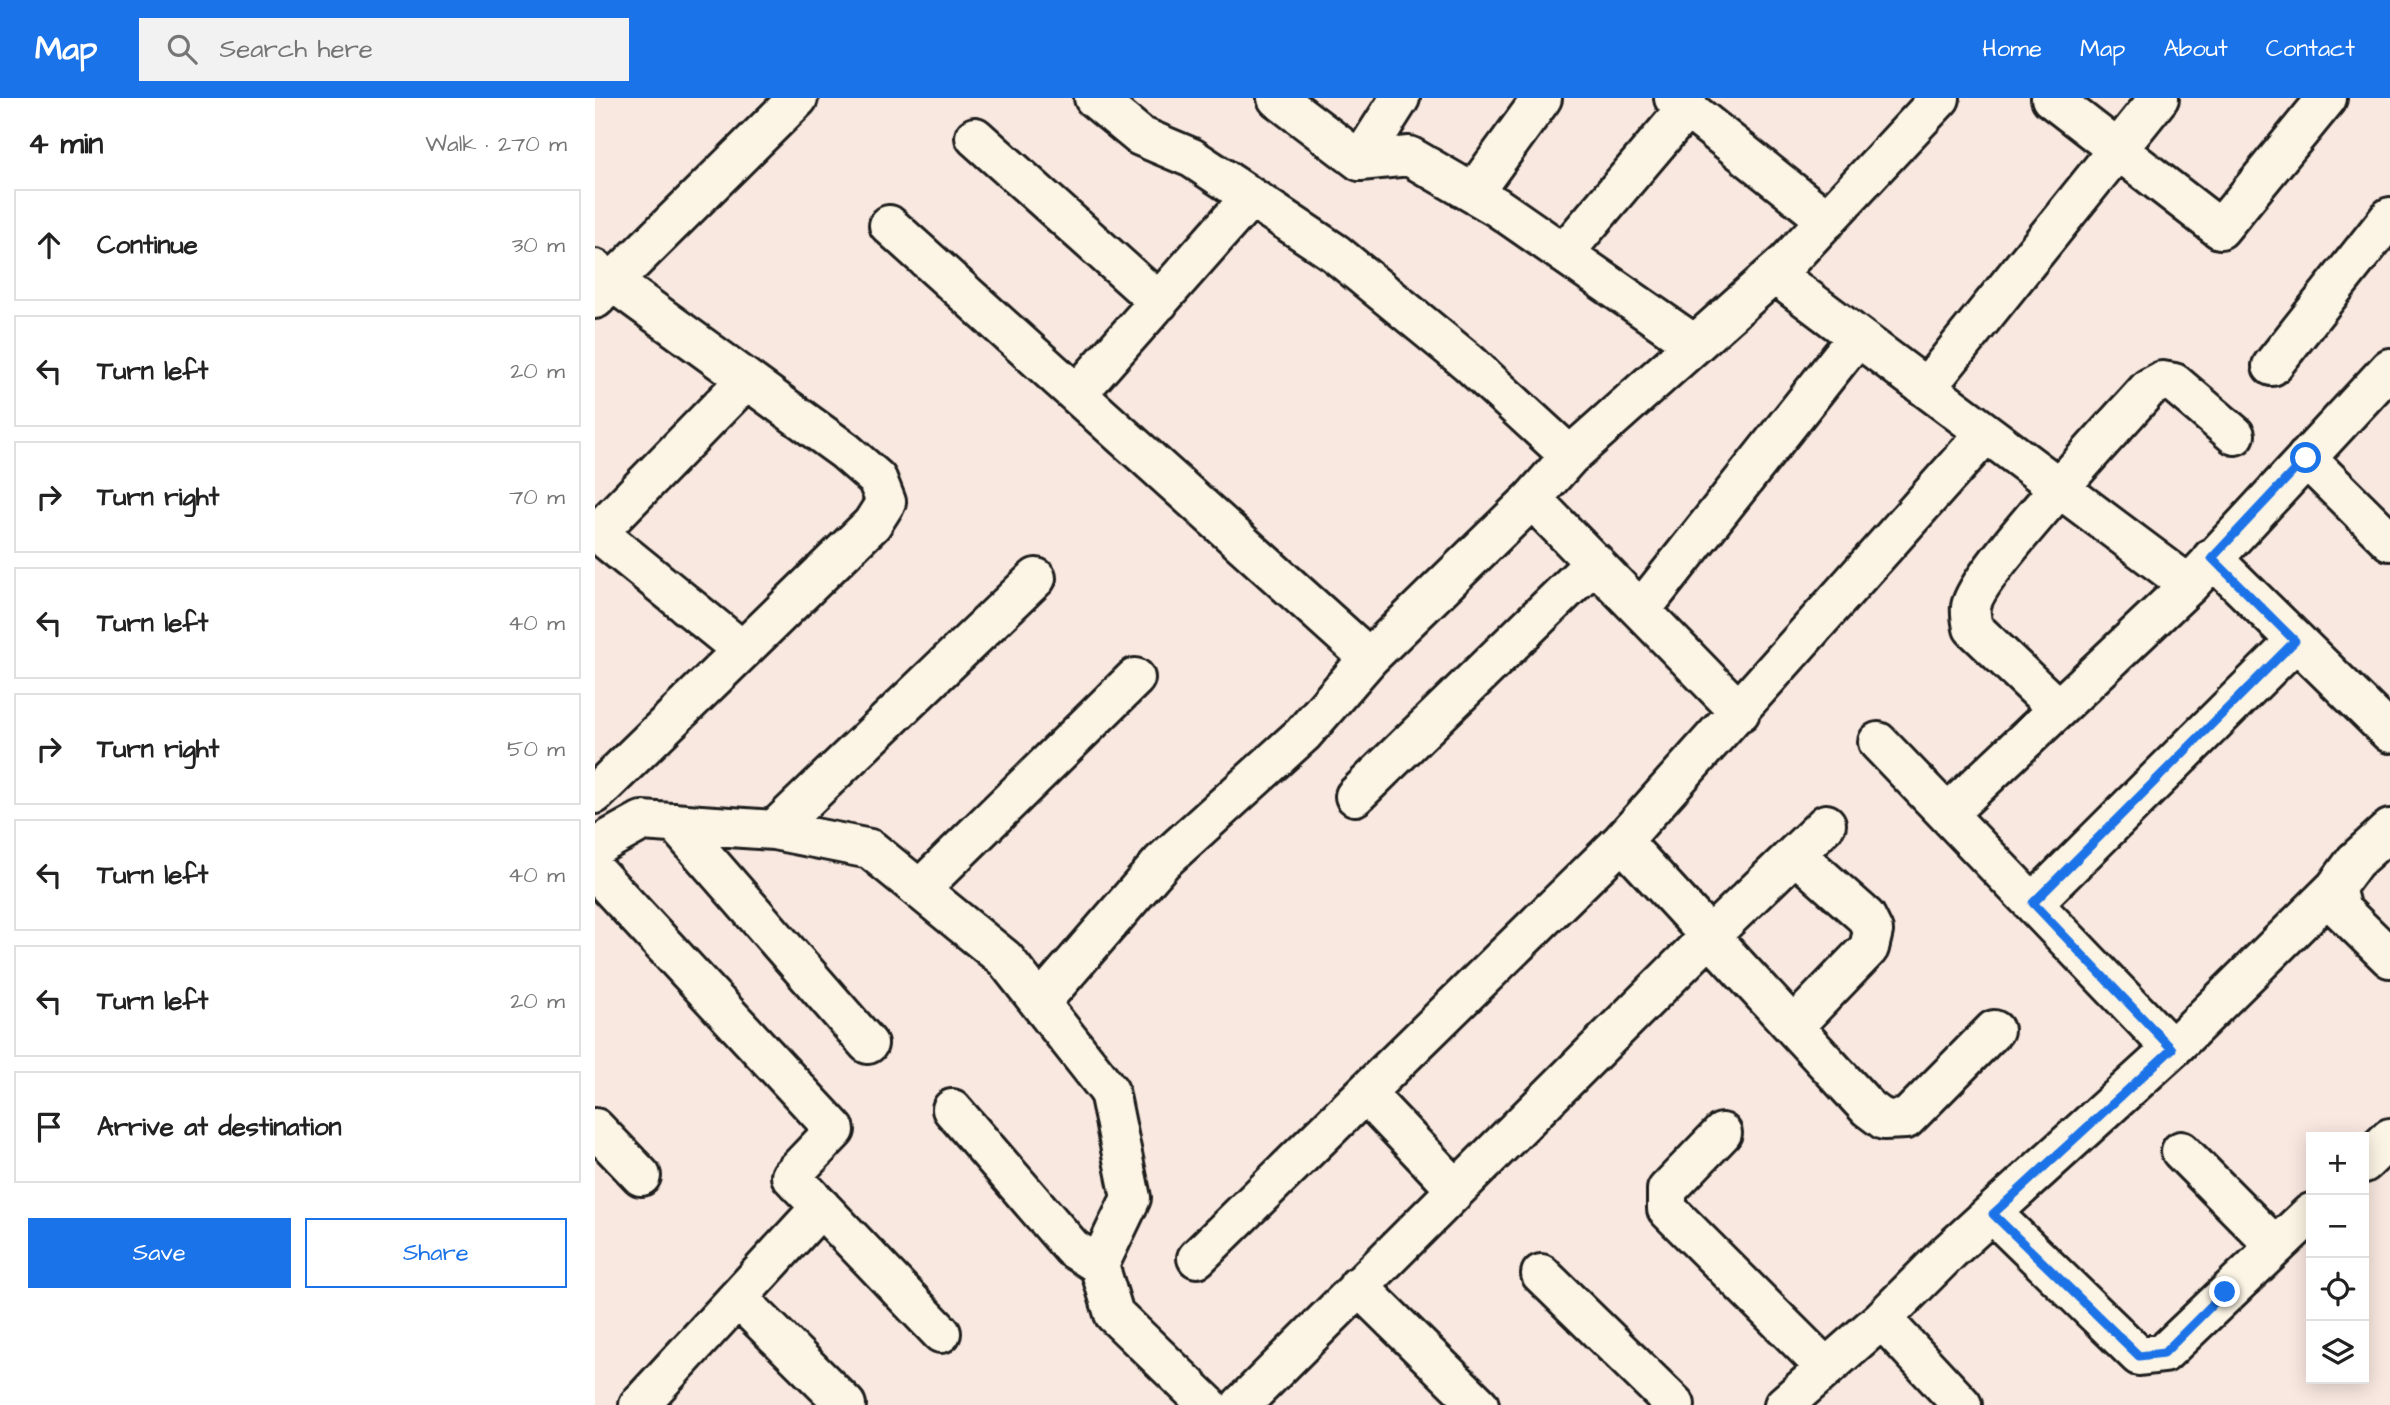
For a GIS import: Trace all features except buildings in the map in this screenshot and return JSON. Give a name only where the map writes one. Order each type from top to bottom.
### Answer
[{"type":"street","points":[[595,794],[872,524],[886,502],[877,479],[845,451],[745,380],[600,284],[798,98]]},
{"type":"street","points":[[1277,98],[1360,161],[1409,156],[1473,193],[1694,344]]},
{"type":"street","points":[[1360,161],[1400,98]]},
{"type":"street","points":[[1473,193],[1542,98]]},
{"type":"street","points":[[1040,1003],[1162,862],[1303,734],[1369,658],[1532,499],[1570,456],[1774,274],[1940,98]]},
{"type":"street","points":[[2051,98],[2220,229],[2327,98]]},
{"type":"street","points":[[1926,388],[2159,98]]},
{"type":"street","points":[[1097,99],[1140,136],[1192,158],[1335,253],[1468,362],[1570,456]]},
{"type":"street","points":[[1564,253],[1696,106],[1827,220]]},
{"type":"street","points":[[975,137],[1159,302]]},
{"type":"street","points":[[1077,394],[1250,198]]},
{"type":"street","points":[[2272,366],[2390,217]]},
{"type":"street","points":[[889,225],[1369,658]]},
{"type":"street","points":[[1774,274],[2060,488],[2200,572],[2295,641],[2390,733]]},
{"type":"street","points":[[1641,610],[1857,337]]},
{"type":"street","points":[[1947,814],[2200,572],[2390,368]]},
{"type":"street","points":[[743,650],[596,534],[745,380]]},
{"type":"street","points":[[2058,709],[1973,628],[1971,605],[1986,578],[2060,488],[2149,388],[2161,381],[2174,383],[2235,436]]},
{"type":"street","points":[[1197,1258],[1622,841],[1740,712],[1986,433]]},
{"type":"street","points":[[2306,458],[2390,541]]},
{"type":"street","points":[[1532,499],[1740,712]]},
{"type":"street","points":[[1355,796],[1595,562]]},
{"type":"street","points":[[773,830],[1036,578]]},
{"type":"street","points":[[2033,903],[2295,641]]},
{"type":"street","points":[[920,890],[1135,678]]},
{"type":"street","points":[[1878,741],[2172,1049]]},
{"type":"street","points":[[941,1334],[791,1176],[835,1129],[597,872],[642,821],[773,830],[870,849],[1005,959],[1109,1091],[1131,1198],[1099,1265]]},
{"type":"street","points":[[675,823],[868,1044]]},
{"type":"street","points":[[1241,1405],[1711,935],[1826,824]]},
{"type":"street","points":[[1784,1405],[1882,1318],[2172,1049],[2335,888],[2355,861],[2390,829]]},
{"type":"street","points":[[1622,841],[1868,1108],[1884,1120],[1906,1119],[1994,1030]]},
{"type":"street","points":[[1794,1026],[1870,948],[1873,931],[1866,917],[1795,853]]},
{"type":"street","points":[[2335,888],[2341,910],[2390,958]]},
{"type":"street","points":[[1364,1093],[1456,1189]]},
{"type":"street","points":[[952,1109],[1072,1248],[1099,1265],[1114,1314],[1208,1405]]},
{"type":"street","points":[[595,1128],[641,1176]]},
{"type":"street","points":[[1722,1133],[1667,1190],[1667,1209],[1825,1367]]},
{"type":"street","points":[[2369,1158],[2390,1138]]},
{"type":"street","points":[[2181,1151],[2275,1246]]},
{"type":"street","points":[[651,1401],[738,1298],[821,1207]]},
{"type":"street","points":[[1993,1214],[2139,1356],[2164,1353],[2306,1218]]},
{"type":"street","points":[[1541,1274],[1675,1405]]},
{"type":"street","points":[[1358,1286],[1479,1405]]},
{"type":"street","points":[[738,1298],[846,1405]]},
{"type":"street","points":[[1882,1318],[1962,1405]]},
{"type":"route","points":[[2225,1292],[2164,1353],[2139,1356],[1993,1214],[2172,1049],[2033,903],[2295,641],[2212,558],[2306,458]]}]
